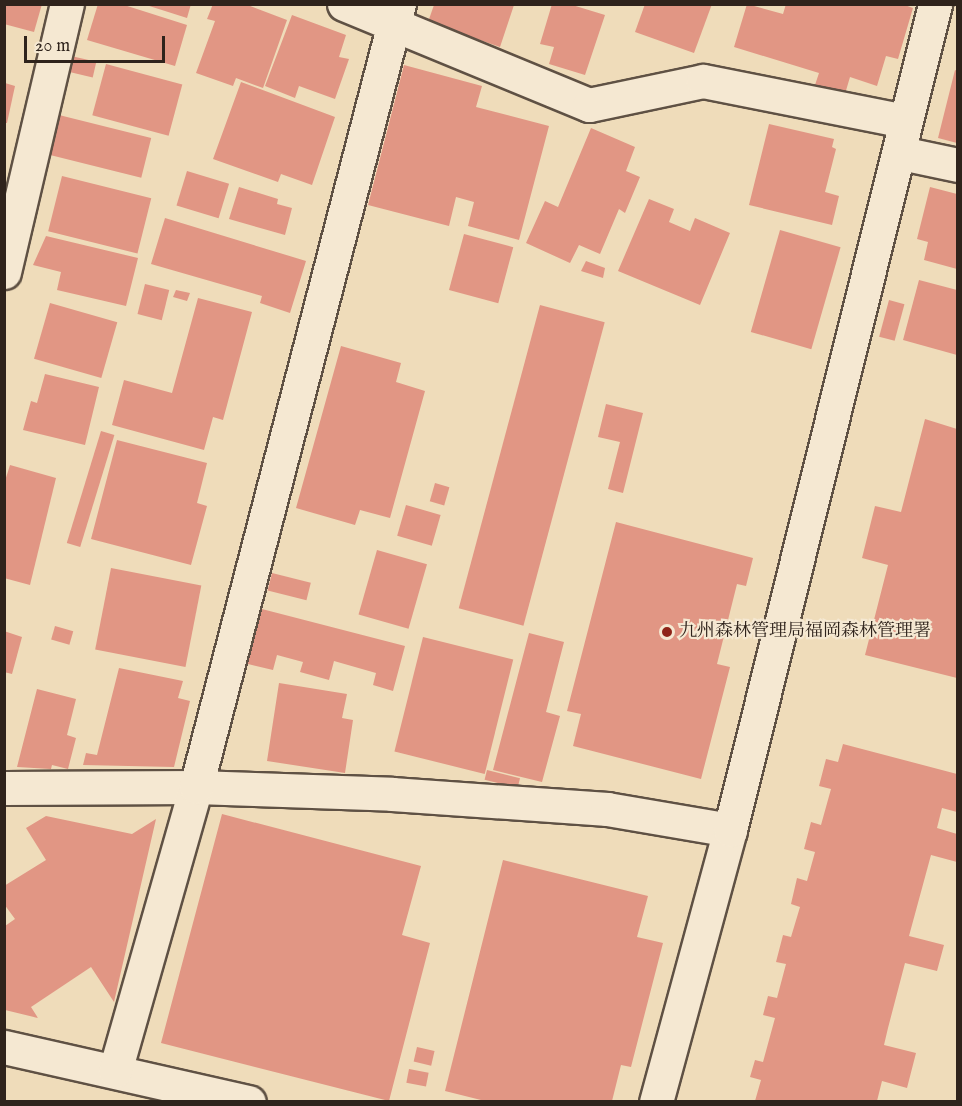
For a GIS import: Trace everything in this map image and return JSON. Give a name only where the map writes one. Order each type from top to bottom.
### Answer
[{"type":"street","points":[[6,261],[67,4]]},
{"type":"street","points":[[344,4],[396,13],[589,105],[703,81],[905,121]]},
{"type":"street","points":[[656,1101],[730,830],[901,153],[905,121],[935,4]]},
{"type":"street","points":[[115,1071],[196,787],[396,13]]},
{"type":"street","points":[[901,153],[957,165]]},
{"type":"street","points":[[4,788],[196,787],[392,794],[607,809],[730,830]]},
{"type":"street","points":[[4,1047],[249,1101]]},
{"type":"building","points":[[4,4],[42,4],[34,32],[4,24]]},
{"type":"building","points":[[98,4],[121,4],[187,25],[175,66],[87,40]]},
{"type":"building","points":[[143,4],[191,4],[187,18]]},
{"type":"building","points":[[213,4],[245,4],[287,20],[263,88],[236,78],[233,86],[196,73],[215,21],[207,19]]},
{"type":"building","points":[[552,4],[569,4],[605,15],[585,75],[549,64],[554,47],[540,44]]},
{"type":"building","points":[[645,4],[712,4],[694,53],[635,32]]},
{"type":"building","points":[[747,4],[783,14],[786,4],[902,4],[913,8],[898,59],[886,56],[877,86],[850,77],[845,94],[815,85],[819,73],[734,47]]},
{"type":"building","points":[[434,5],[514,5],[500,47],[428,22]]},
{"type":"building","points":[[292,15],[346,35],[339,57],[349,59],[335,99],[299,86],[295,98],[265,86]]},
{"type":"building","points":[[71,56],[96,62],[93,77],[67,72]]},
{"type":"building","points":[[106,64],[182,84],[169,136],[92,115]]},
{"type":"building","points":[[404,65],[482,86],[476,107],[549,126],[519,240],[468,226],[474,202],[456,197],[449,226],[368,205]]},
{"type":"building","points":[[955,70],[957,71],[957,143],[938,138]]},
{"type":"building","points":[[241,82],[335,117],[312,185],[281,174],[278,182],[213,159]]},
{"type":"building","points":[[5,83],[15,86],[7,123],[5,123]]},
{"type":"building","points":[[59,115],[151,138],[141,178],[49,155]]},
{"type":"building","points":[[769,124],[834,139],[832,147],[836,149],[825,192],[839,196],[832,225],[749,205]]},
{"type":"building","points":[[591,128],[635,147],[626,171],[640,177],[625,213],[619,209],[600,254],[579,245],[570,263],[526,243],[545,201],[558,207]]},
{"type":"building","points":[[187,171],[229,184],[219,218],[176,205]]},
{"type":"building","points":[[62,176],[151,198],[137,254],[48,231]]},
{"type":"building","points":[[239,187],[278,199],[277,204],[292,208],[285,235],[229,219]]},
{"type":"building","points":[[930,187],[957,194],[957,269],[924,260],[928,242],[917,239]]},
{"type":"building","points":[[649,199],[674,209],[669,222],[690,231],[695,218],[730,233],[700,305],[618,271]]},
{"type":"building","points":[[165,218],[306,261],[290,313],[260,303],[262,296],[151,264]]},
{"type":"building","points":[[780,230],[841,247],[811,349],[751,332]]},
{"type":"building","points":[[464,234],[513,247],[498,303],[449,290]]},
{"type":"building","points":[[46,236],[138,258],[126,306],[57,290],[61,272],[33,265]]},
{"type":"building","points":[[586,261],[605,268],[603,278],[581,271]]},
{"type":"building","points":[[919,280],[957,290],[957,355],[903,340]]},
{"type":"building","points":[[145,284],[169,290],[162,320],[138,314]]},
{"type":"building","points":[[176,290],[190,293],[187,301],[173,297]]},
{"type":"building","points":[[198,298],[252,312],[223,420],[213,417],[204,450],[112,425],[124,380],[172,393]]},
{"type":"building","points":[[889,300],[904,304],[895,341],[879,337]]},
{"type":"building","points":[[50,303],[117,322],[101,378],[34,359]]},
{"type":"building","points":[[540,305],[605,322],[523,626],[459,608]]},
{"type":"building","points":[[341,346],[401,363],[396,382],[425,391],[390,518],[360,510],[355,525],[296,508]]},
{"type":"building","points":[[45,374],[99,387],[85,445],[23,430],[31,401],[37,403]]},
{"type":"building","points":[[606,404],[643,413],[623,493],[608,489],[620,442],[598,437]]},
{"type":"building","points":[[925,419],[957,429],[957,678],[865,655],[888,565],[862,558],[875,506],[901,512]]},
{"type":"building","points":[[101,431],[114,435],[80,547],[67,543]]},
{"type":"building","points":[[117,440],[207,463],[197,503],[207,506],[191,565],[91,539]]},
{"type":"building","points":[[10,465],[56,478],[30,585],[4,578],[4,484]]},
{"type":"building","points":[[435,483],[449,487],[444,505],[430,501]]},
{"type":"building","points":[[406,505],[441,515],[432,546],[397,536]]},
{"type":"building","points":[[616,522],[753,558],[746,586],[737,584],[717,664],[730,667],[701,779],[573,746],[581,714],[567,711]]},
{"type":"building","points":[[377,550],[427,564],[409,629],[359,614]]},
{"type":"building","points":[[111,568],[201,586],[185,667],[95,649]]},
{"type":"building","points":[[272,573],[311,583],[306,600],[268,590]]},
{"type":"building","points":[[258,608],[405,646],[393,691],[373,685],[376,673],[334,661],[329,680],[300,672],[303,662],[277,655],[273,670],[244,663]]},
{"type":"building","points":[[55,626],[73,631],[69,645],[51,639]]},
{"type":"building","points":[[4,631],[22,637],[12,674],[4,672]]},
{"type":"building","points":[[529,633],[564,642],[546,712],[560,716],[542,782],[493,770]]},
{"type":"building","points":[[423,637],[513,659],[485,774],[394,751]]},
{"type":"building","points":[[119,668],[183,681],[178,698],[190,701],[174,767],[83,765],[86,753],[97,755]]},
{"type":"building","points":[[279,683],[347,694],[342,718],[353,720],[345,773],[267,761]]},
{"type":"building","points":[[37,689],[76,699],[67,735],[76,738],[68,769],[52,765],[51,769],[17,767]]},
{"type":"building","points":[[843,744],[957,774],[957,812],[942,808],[937,828],[957,834],[957,862],[931,855],[909,936],[944,945],[937,971],[905,963],[888,1028],[884,1045],[916,1053],[907,1088],[882,1081],[877,1101],[755,1101],[761,1080],[750,1077],[755,1060],[763,1062],[775,1018],[763,1015],[768,996],[777,998],[786,964],[776,962],[783,935],[791,937],[800,907],[791,904],[797,878],[807,881],[815,852],[804,849],[811,822],[821,825],[831,789],[819,786],[826,759],[838,762]]},
{"type":"building","points":[[487,770],[520,778],[518,788],[485,780]]},
{"type":"building","points":[[222,814],[421,866],[402,935],[430,943],[389,1101],[161,1043]]},
{"type":"building","points":[[46,816],[132,834],[156,819],[114,1002],[91,967],[31,1007],[38,1018],[5,1010],[5,926],[15,919],[4,904],[4,886],[46,860],[26,828]]},
{"type":"building","points":[[503,860],[648,896],[637,937],[663,943],[631,1067],[621,1065],[612,1101],[485,1101],[445,1091]]},
{"type":"building","points":[[417,1047],[435,1051],[431,1066],[414,1062]]},
{"type":"building","points":[[409,1069],[429,1073],[426,1087],[406,1083]]},
{"type":"place","name":"九州森林管理局福岡森林管理署","points":[[667,632]]}]
